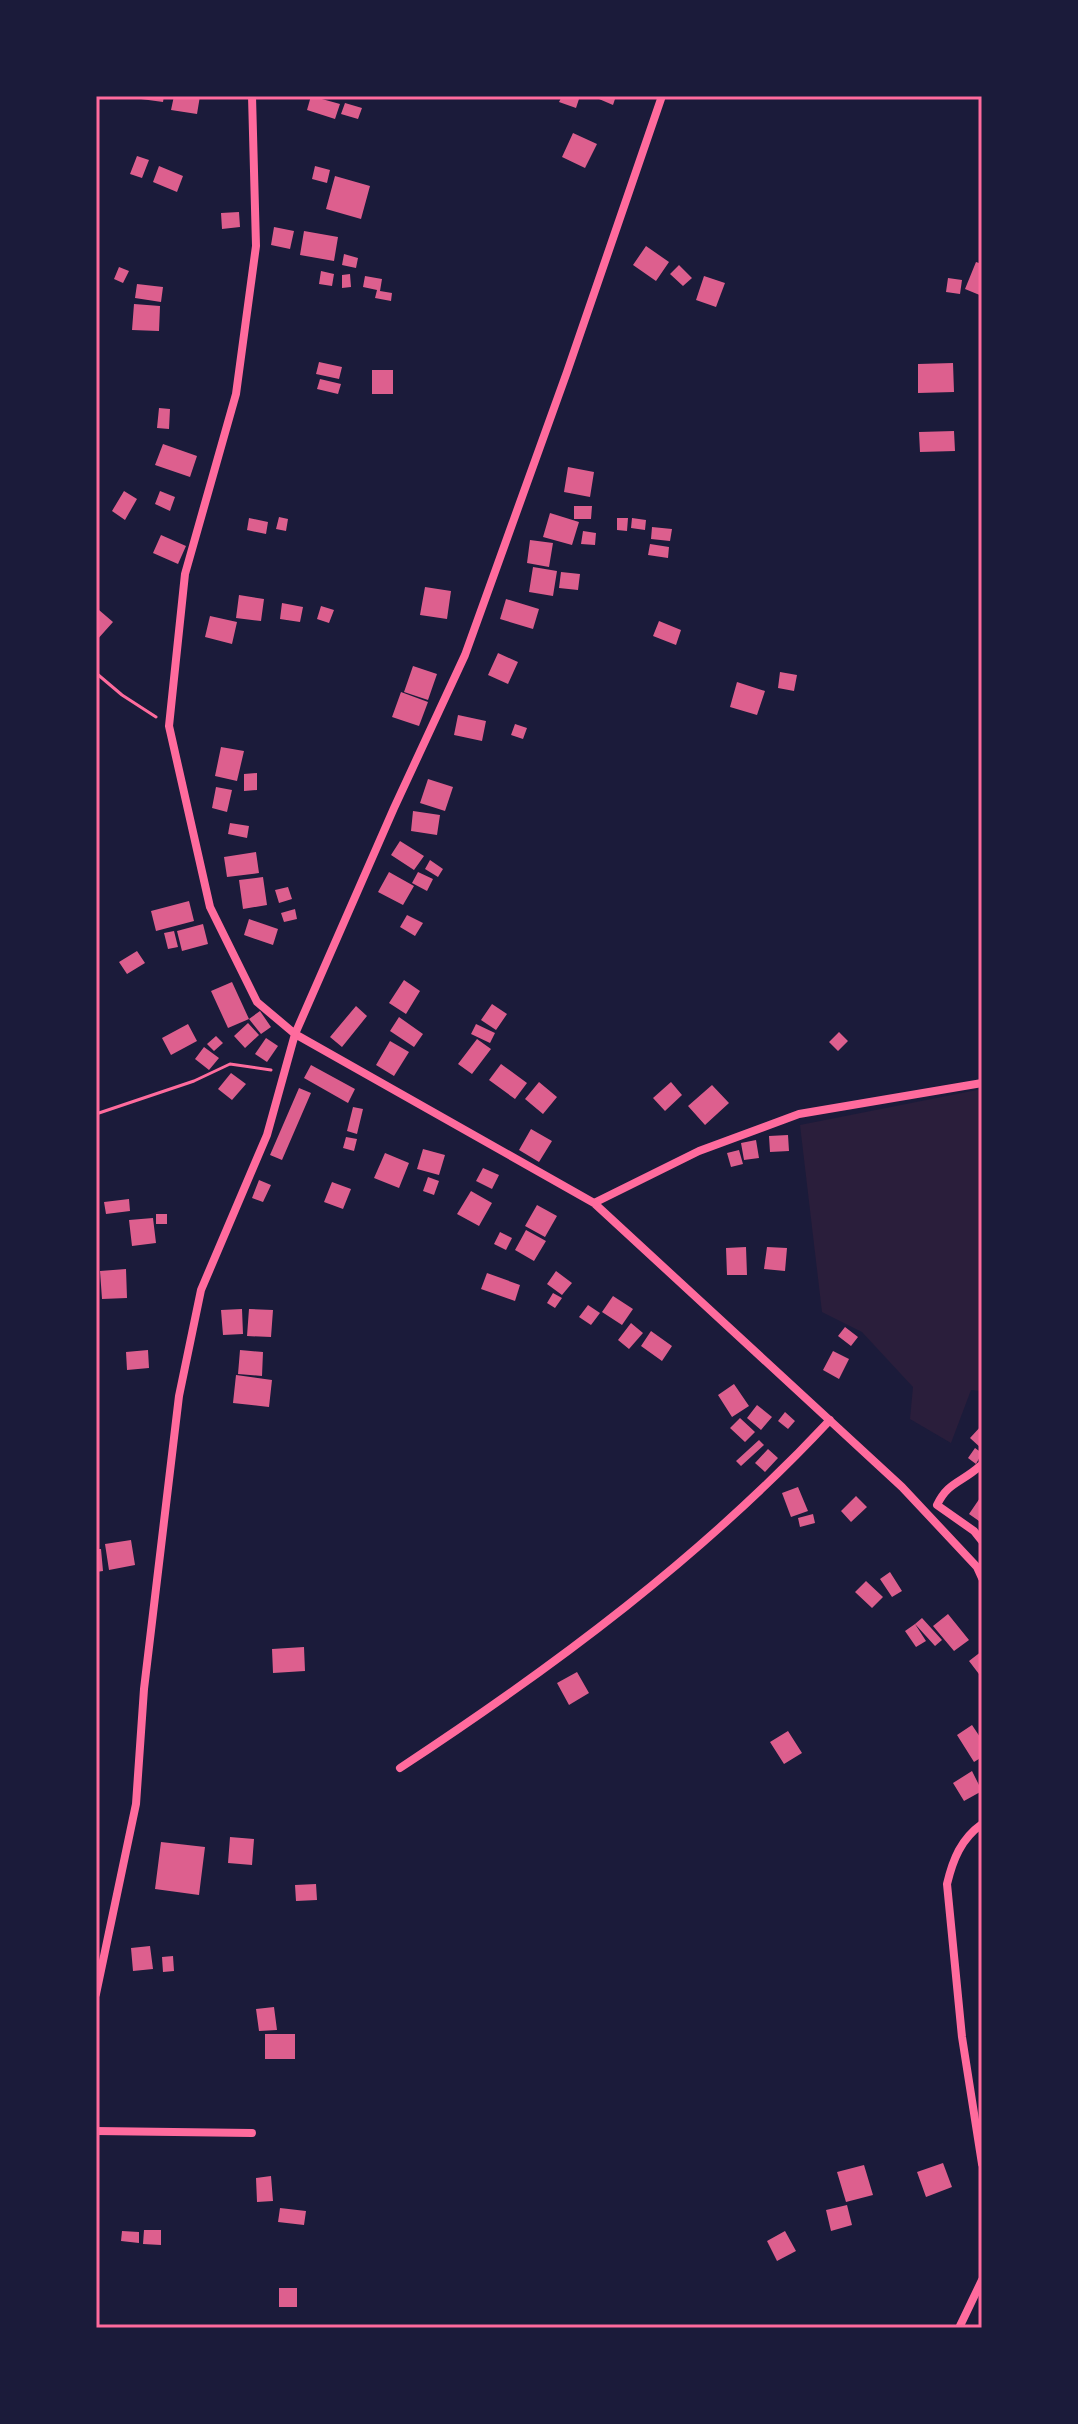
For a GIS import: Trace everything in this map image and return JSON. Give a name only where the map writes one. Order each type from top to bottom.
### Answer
[{"type":"street","points":[[252,96],[256,246],[236,394],[185,574],[169,726],[210,907],[257,1002],[295,1034],[594,1203],[902,1487],[977,1567],[982,1578]]},
{"type":"street","points":[[96,1994],[136,1804],[144,1689],[179,1396],[201,1290],[267,1135],[295,1034],[465,655],[562,387],[662,96]]},
{"type":"street","points":[[594,1203],[699,1151],[799,1114],[982,1083]]},
{"type":"street","points":[[400,1768],[564,1655],[635,1601],[748,1503],[830,1420]]},
{"type":"street","points":[[980,1466],[968,1477],[945,1489],[937,1505],[974,1531],[982,1541]]},
{"type":"street","points":[[982,1824],[968,1834],[952,1861],[947,1884],[962,2037],[982,2164]]},
{"type":"street","points":[[96,2131],[252,2133]]},
{"type":"street","points":[[959,2328],[982,2280]]},
{"type":"path","points":[[96,673],[122,695],[169,726]]},
{"type":"path","points":[[96,1114],[194,1081],[230,1064],[285,1073]]},
{"type":"shaded area","points":[[982,1089],[982,1391],[971,1390],[951,1443],[910,1419],[913,1387],[862,1332],[822,1312],[800,1125]]},
{"type":"building","points":[[142,96],[164,96],[163,102],[141,99]]},
{"type":"building","points":[[174,96],[200,96],[197,114],[171,110]]},
{"type":"building","points":[[311,96],[340,104],[335,119],[307,110]]},
{"type":"building","points":[[562,96],[580,96],[576,108],[559,102]]},
{"type":"building","points":[[592,96],[616,96],[613,105]]},
{"type":"building","points":[[345,103],[362,108],[358,119],[341,114]]},
{"type":"building","points":[[573,133],[597,144],[585,168],[562,157]]},
{"type":"building","points":[[137,156],[149,160],[142,178],[130,174]]},
{"type":"building","points":[[159,166],[183,176],[177,192],[153,182]]},
{"type":"building","points":[[315,166],[330,170],[327,183],[312,179]]},
{"type":"building","points":[[335,176],[370,186],[361,219],[326,209]]},
{"type":"building","points":[[239,212],[240,227],[222,229],[221,213]]},
{"type":"building","points":[[274,227],[294,231],[290,249],[271,245]]},
{"type":"building","points":[[304,231],[338,237],[334,261],[300,255]]},
{"type":"building","points":[[646,246],[669,262],[656,281],[633,265]]},
{"type":"building","points":[[344,254],[358,258],[356,268],[342,265]]},
{"type":"building","points":[[976,262],[982,264],[982,296],[965,289]]},
{"type":"building","points":[[679,265],[692,278],[683,286],[670,274]]},
{"type":"building","points":[[119,267],[129,271],[123,283],[114,279]]},
{"type":"building","points":[[321,271],[334,274],[332,286],[319,284]]},
{"type":"building","points":[[350,274],[351,287],[342,288],[342,275]]},
{"type":"building","points":[[365,276],[382,279],[380,291],[392,293],[391,301],[375,298],[377,290],[363,287]]},
{"type":"building","points":[[704,276],[725,283],[716,307],[696,300]]},
{"type":"building","points":[[948,278],[962,280],[960,294],[946,292]]},
{"type":"building","points":[[137,284],[163,287],[161,302],[135,298]]},
{"type":"building","points":[[134,304],[160,306],[159,331],[132,330]]},
{"type":"building","points":[[319,362],[342,367],[339,379],[316,374]]},
{"type":"building","points":[[953,363],[954,392],[918,393],[918,364]]},
{"type":"building","points":[[372,370],[393,370],[393,394],[372,394]]},
{"type":"building","points":[[320,379],[341,384],[338,394],[317,389]]},
{"type":"building","points":[[159,408],[170,409],[169,429],[157,428]]},
{"type":"building","points":[[954,431],[955,451],[920,452],[919,432]]},
{"type":"building","points":[[163,444],[197,456],[190,477],[155,465]]},
{"type":"building","points":[[568,467],[594,472],[590,497],[564,492]]},
{"type":"building","points":[[124,491],[137,499],[125,520],[112,511]]},
{"type":"building","points":[[160,491],[175,497],[170,511],[155,504]]},
{"type":"building","points":[[574,506],[592,506],[591,519],[574,519]]},
{"type":"building","points":[[550,513],[579,522],[572,545],[543,537]]},
{"type":"building","points":[[279,517],[288,519],[286,531],[276,529]]},
{"type":"building","points":[[249,518],[268,522],[266,534],[247,530]]},
{"type":"building","points":[[617,518],[628,518],[627,531],[617,530]]},
{"type":"building","points":[[632,518],[646,520],[645,530],[631,528]]},
{"type":"building","points":[[652,527],[672,529],[670,541],[651,539]]},
{"type":"building","points":[[583,531],[596,533],[595,545],[581,544]]},
{"type":"building","points":[[161,535],[186,546],[178,564],[153,553]]},
{"type":"building","points":[[530,540],[553,543],[549,567],[527,563]]},
{"type":"building","points":[[650,544],[669,547],[668,558],[648,555]]},
{"type":"building","points":[[533,567],[557,571],[553,596],[529,592]]},
{"type":"building","points":[[561,572],[580,574],[578,590],[559,588]]},
{"type":"building","points":[[425,587],[451,591],[447,619],[420,615]]},
{"type":"building","points":[[239,595],[264,599],[261,621],[236,618]]},
{"type":"building","points":[[506,599],[539,609],[533,629],[500,619]]},
{"type":"building","points":[[282,603],[303,607],[300,622],[280,619]]},
{"type":"building","points":[[321,606],[334,610],[329,623],[317,619]]},
{"type":"building","points":[[99,610],[113,622],[96,641],[96,614]]},
{"type":"building","points":[[210,616],[237,622],[232,644],[205,637]]},
{"type":"building","points":[[659,621],[681,630],[676,645],[653,636]]},
{"type":"building","points":[[498,653],[518,662],[508,684],[488,675]]},
{"type":"building","points":[[413,666],[437,674],[428,700],[404,692]]},
{"type":"building","points":[[780,672],[797,675],[794,691],[778,688]]},
{"type":"building","points":[[737,682],[765,691],[757,715],[730,707]]},
{"type":"building","points":[[401,692],[428,702],[419,726],[392,717]]},
{"type":"building","points":[[458,715],[486,721],[482,741],[454,735]]},
{"type":"building","points":[[515,724],[527,728],[523,739],[511,735]]},
{"type":"building","points":[[221,747],[244,751],[237,781],[215,776]]},
{"type":"building","points":[[257,773],[257,790],[244,791],[244,774]]},
{"type":"building","points":[[428,779],[453,787],[445,811],[420,803]]},
{"type":"building","points":[[216,787],[232,790],[227,812],[212,808]]},
{"type":"building","points":[[413,811],[440,815],[437,835],[411,831]]},
{"type":"building","points":[[230,823],[249,826],[247,838],[228,834]]},
{"type":"building","points":[[400,841],[424,856],[414,870],[391,855]]},
{"type":"building","points":[[256,852],[259,873],[227,877],[224,857]]},
{"type":"building","points":[[430,860],[443,869],[438,877],[425,869]]},
{"type":"building","points":[[389,872],[414,886],[403,905],[378,892]]},
{"type":"building","points":[[418,872],[433,879],[427,891],[412,883]]},
{"type":"building","points":[[263,877],[267,905],[243,909],[239,880]]},
{"type":"building","points":[[288,887],[292,899],[279,903],[275,890]]},
{"type":"building","points":[[189,901],[194,921],[156,931],[151,911]]},
{"type":"building","points":[[295,909],[297,919],[284,922],[281,913]]},
{"type":"building","points":[[407,915],[423,923],[415,936],[400,927]]},
{"type":"building","points":[[249,919],[278,929],[273,945],[244,935]]},
{"type":"building","points":[[203,924],[208,944],[182,951],[177,931]]},
{"type":"building","points":[[174,931],[178,947],[168,949],[164,933]]},
{"type":"building","points":[[137,951],[145,963],[127,974],[119,962]]},
{"type":"building","points":[[404,980],[420,991],[406,1014],[389,1003]]},
{"type":"building","points":[[232,982],[249,1019],[228,1028],[211,991]]},
{"type":"building","points":[[492,1004],[507,1014],[496,1030],[481,1020]]},
{"type":"building","points":[[356,1006],[367,1016],[342,1047],[330,1037]]},
{"type":"building","points":[[260,1011],[271,1027],[261,1034],[249,1019]]},
{"type":"building","points":[[399,1017],[423,1034],[414,1047],[390,1031]]},
{"type":"building","points":[[248,1023],[259,1035],[245,1048],[234,1036]]},
{"type":"building","points":[[188,1024],[197,1041],[171,1055],[162,1038]]},
{"type":"building","points":[[476,1024],[495,1033],[490,1043],[471,1034]]},
{"type":"building","points":[[839,1032],[848,1041],[838,1051],[829,1042]]},
{"type":"building","points":[[216,1036],[223,1043],[214,1051],[207,1044]]},
{"type":"building","points":[[266,1038],[278,1046],[267,1062],[255,1054]]},
{"type":"building","points":[[477,1039],[491,1049],[472,1074],[458,1064]]},
{"type":"building","points":[[390,1041],[409,1052],[394,1076],[376,1065]]},
{"type":"building","points":[[204,1047],[219,1058],[209,1070],[195,1059]]},
{"type":"building","points":[[501,1064],[527,1083],[515,1099],[489,1080]]},
{"type":"building","points":[[311,1065],[355,1089],[348,1103],[304,1078]]},
{"type":"building","points":[[231,1073],[246,1084],[232,1100],[218,1089]]},
{"type":"building","points":[[539,1082],[557,1097],[543,1114],[525,1099]]},
{"type":"building","points":[[671,1082],[682,1095],[665,1111],[653,1098]]},
{"type":"building","points":[[712,1085],[729,1103],[705,1125],[688,1106]]},
{"type":"building","points":[[299,1088],[311,1093],[282,1160],[270,1155]]},
{"type":"building","points":[[353,1107],[363,1109],[357,1134],[347,1131]]},
{"type":"building","points":[[531,1129],[552,1141],[539,1162],[519,1150]]},
{"type":"building","points":[[788,1135],[789,1151],[770,1152],[769,1136]]},
{"type":"building","points":[[346,1137],[357,1139],[354,1151],[343,1148]]},
{"type":"building","points":[[756,1140],[759,1158],[744,1160],[741,1143]]},
{"type":"building","points":[[423,1149],[445,1155],[439,1175],[417,1169]]},
{"type":"building","points":[[739,1150],[743,1164],[731,1167],[727,1153]]},
{"type":"building","points":[[385,1153],[409,1163],[399,1188],[374,1178]]},
{"type":"building","points":[[483,1168],[499,1175],[492,1189],[476,1181]]},
{"type":"building","points":[[428,1177],[439,1181],[434,1195],[423,1191]]},
{"type":"building","points":[[259,1180],[271,1185],[263,1202],[252,1198]]},
{"type":"building","points":[[332,1182],[351,1189],[343,1209],[324,1202]]},
{"type":"building","points":[[471,1191],[492,1203],[479,1226],[457,1214]]},
{"type":"building","points":[[129,1199],[130,1211],[106,1214],[104,1202]]},
{"type":"building","points":[[537,1205],[557,1216],[545,1237],[525,1226]]},
{"type":"building","points":[[156,1214],[167,1214],[167,1224],[156,1224]]},
{"type":"building","points":[[153,1218],[156,1243],[132,1246],[129,1220]]},
{"type":"building","points":[[526,1230],[546,1241],[534,1261],[515,1250]]},
{"type":"building","points":[[500,1232],[512,1238],[506,1250],[494,1244]]},
{"type":"building","points":[[746,1247],[747,1275],[727,1275],[726,1248]]},
{"type":"building","points":[[767,1247],[787,1248],[785,1271],[764,1269]]},
{"type":"building","points":[[126,1269],[127,1298],[102,1299],[100,1271]]},
{"type":"building","points":[[556,1271],[572,1283],[562,1295],[547,1284]]},
{"type":"building","points":[[487,1273],[520,1285],[515,1301],[481,1289]]},
{"type":"building","points":[[553,1293],[562,1298],[555,1308],[547,1303]]},
{"type":"building","points":[[613,1296],[633,1309],[622,1325],[602,1312]]},
{"type":"building","points":[[588,1305],[600,1313],[591,1325],[579,1317]]},
{"type":"building","points":[[242,1309],[243,1334],[223,1335],[221,1310]]},
{"type":"building","points":[[249,1309],[273,1310],[271,1337],[247,1336]]},
{"type":"building","points":[[631,1323],[643,1333],[629,1349],[618,1340]]},
{"type":"building","points":[[845,1327],[858,1337],[851,1346],[838,1336]]},
{"type":"building","points":[[651,1331],[672,1346],[662,1361],[641,1346]]},
{"type":"building","points":[[148,1350],[149,1368],[127,1370],[126,1352]]},
{"type":"building","points":[[240,1350],[263,1352],[262,1376],[238,1374]]},
{"type":"building","points":[[833,1351],[849,1359],[839,1379],[823,1370]]},
{"type":"building","points":[[236,1375],[272,1380],[269,1407],[233,1403]]},
{"type":"building","points":[[734,1384],[749,1406],[732,1417],[718,1395]]},
{"type":"building","points":[[757,1405],[772,1417],[761,1430],[747,1418]]},
{"type":"building","points":[[785,1412],[795,1421],[788,1429],[778,1421]]},
{"type":"building","points":[[740,1418],[755,1432],[745,1442],[730,1428]]},
{"type":"building","points":[[982,1425],[982,1449],[970,1438]]},
{"type":"building","points":[[759,1440],[764,1445],[741,1466],[736,1461]]},
{"type":"building","points":[[975,1448],[982,1453],[976,1464],[968,1458]]},
{"type":"building","points":[[768,1449],[778,1458],[765,1472],[755,1463]]},
{"type":"building","points":[[798,1487],[808,1511],[791,1517],[782,1493]]},
{"type":"building","points":[[982,1495],[982,1517],[979,1521],[969,1514]]},
{"type":"building","points":[[856,1496],[867,1507],[851,1522],[841,1511]]},
{"type":"building","points":[[813,1514],[815,1523],[800,1527],[798,1518]]},
{"type":"building","points":[[131,1540],[135,1565],[109,1570],[105,1544]]},
{"type":"building","points":[[96,1549],[101,1549],[103,1571],[96,1572]]},
{"type":"building","points":[[890,1572],[902,1591],[892,1597],[880,1579]]},
{"type":"building","points":[[866,1581],[883,1597],[872,1608],[855,1592]]},
{"type":"building","points":[[948,1614],[969,1640],[954,1651],[933,1626]]},
{"type":"building","points":[[922,1618],[942,1640],[935,1646],[915,1624]]},
{"type":"building","points":[[915,1624],[926,1641],[916,1647],[905,1631]]},
{"type":"building","points":[[304,1647],[305,1671],[273,1673],[272,1649]]},
{"type":"building","points":[[982,1651],[982,1678],[969,1661]]},
{"type":"building","points":[[577,1672],[589,1693],[569,1705],[557,1683]]},
{"type":"building","points":[[972,1725],[982,1740],[982,1757],[974,1762],[957,1735]]},
{"type":"building","points":[[788,1731],[802,1753],[784,1764],[770,1742]]},
{"type":"building","points":[[972,1771],[982,1791],[964,1801],[953,1783]]},
{"type":"building","points":[[230,1837],[254,1839],[252,1865],[228,1863]]},
{"type":"building","points":[[161,1842],[205,1847],[199,1895],[155,1889]]},
{"type":"building","points":[[316,1884],[317,1900],[296,1901],[295,1885]]},
{"type":"building","points":[[150,1946],[153,1969],[133,1971],[131,1948]]},
{"type":"building","points":[[173,1956],[174,1971],[163,1972],[162,1957]]},
{"type":"building","points":[[274,2007],[277,2030],[259,2031],[256,2009]]},
{"type":"building","points":[[265,2034],[295,2034],[295,2059],[265,2059]]},
{"type":"building","points":[[943,2163],[952,2187],[926,2197],[917,2172]]},
{"type":"building","points":[[864,2165],[873,2195],[846,2202],[837,2172]]},
{"type":"building","points":[[271,2176],[273,2201],[257,2202],[256,2178]]},
{"type":"building","points":[[847,2205],[852,2225],[831,2231],[826,2210]]},
{"type":"building","points":[[280,2208],[306,2211],[304,2225],[278,2222]]},
{"type":"building","points":[[144,2230],[161,2230],[161,2245],[143,2244]]},
{"type":"building","points":[[122,2231],[139,2232],[139,2243],[121,2241]]},
{"type":"building","points":[[785,2231],[796,2251],[777,2261],[767,2241]]},
{"type":"building","points":[[279,2288],[297,2288],[297,2307],[279,2307]]}]
